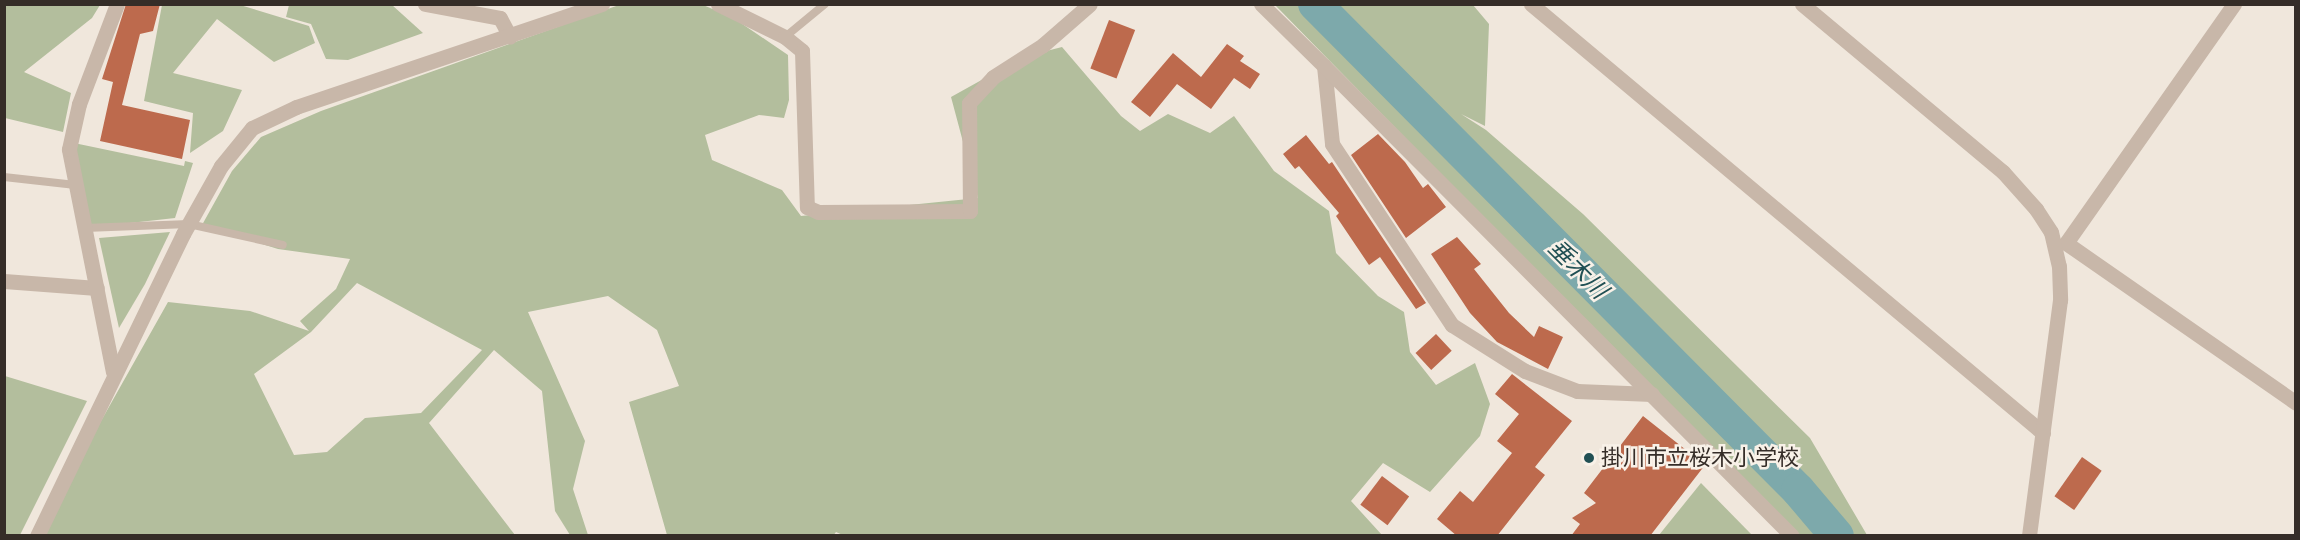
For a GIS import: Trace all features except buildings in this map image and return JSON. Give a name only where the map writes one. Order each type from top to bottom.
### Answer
[{"type":"street","points":[[113,372],[69,149],[79,104],[117,4]]},
{"type":"street","points":[[424,4],[500,18],[510,37]]},
{"type":"street","points":[[37,536],[113,372],[189,224],[221,166],[252,128],[296,107],[510,37],[602,4]]},
{"type":"street","points":[[718,4],[785,37],[802,51],[807,207],[818,212],[970,211],[969,103],[993,77],[1043,45],[1090,4]]},
{"type":"street","points":[[1261,4],[1792,536]]},
{"type":"street","points":[[1531,4],[2043,433]]},
{"type":"street","points":[[1802,4],[2003,172],[2036,209],[2061,249],[2295,403]]},
{"type":"street","points":[[2029,536],[2060,300],[2061,249],[2234,4]]},
{"type":"street","points":[[1324,66],[1332,144],[1452,325],[1525,371],[1577,391],[1652,394]]},
{"type":"street","points":[[4,281],[97,288]]},
{"type":"lane","points":[[785,37],[825,4]]},
{"type":"lane","points":[[4,177],[76,185]]},
{"type":"lane","points":[[85,228],[189,224],[283,245]]},
{"type":"green space","points":[[5,4],[100,5],[92,18],[24,72],[71,93],[63,132],[5,118]]},
{"type":"green space","points":[[162,5],[240,5],[309,26],[315,43],[274,62],[217,19],[173,73],[242,90],[223,131],[190,153],[193,113],[144,101]]},
{"type":"green space","points":[[289,5],[392,5],[423,33],[348,60],[326,59],[311,24],[286,17]]},
{"type":"green space","points":[[619,5],[703,5],[732,17],[788,55],[789,100],[784,118],[759,115],[705,135],[712,160],[782,190],[801,216],[978,198],[951,97],[1023,57],[1062,47],[1121,116],[1140,131],[1168,114],[1210,133],[1234,116],[1274,171],[1329,211],[1336,253],[1378,296],[1404,312],[1410,352],[1436,385],[1475,363],[1490,404],[1480,436],[1430,492],[1383,463],[1351,501],[1382,535],[845,536],[836,532],[833,536],[667,535],[629,402],[679,386],[657,330],[608,296],[528,312],[585,441],[573,489],[588,535],[570,535],[555,511],[542,391],[494,350],[429,423],[515,535],[44,536],[83,453],[168,302],[250,311],[309,331],[300,321],[336,289],[350,259],[278,249],[202,225],[232,171],[261,137],[321,111]],"holes":[[[357,283],[482,350],[421,413],[365,418],[327,452],[294,455],[254,374],[311,332]]]},
{"type":"green space","points":[[1275,5],[1473,5],[1489,24],[1485,126],[1461,114],[1486,130],[1583,214],[1810,438],[1867,535],[1788,535],[1699,438]]},
{"type":"green space","points":[[74,143],[184,166],[185,161],[193,163],[175,218],[85,228]]},
{"type":"green space","points":[[170,232],[145,284],[119,328],[99,238]]},
{"type":"green space","points":[[5,376],[87,401],[20,535],[5,535]]},
{"type":"green space","points":[[1701,483],[1752,535],[1659,535]]},
{"type":"waterway","name":"垂木川","points":[[1315,4],[1798,490],[1837,536]]},
{"type":"place","name":"掛川市立桜木小学校","points":[[1589,458]]}]
